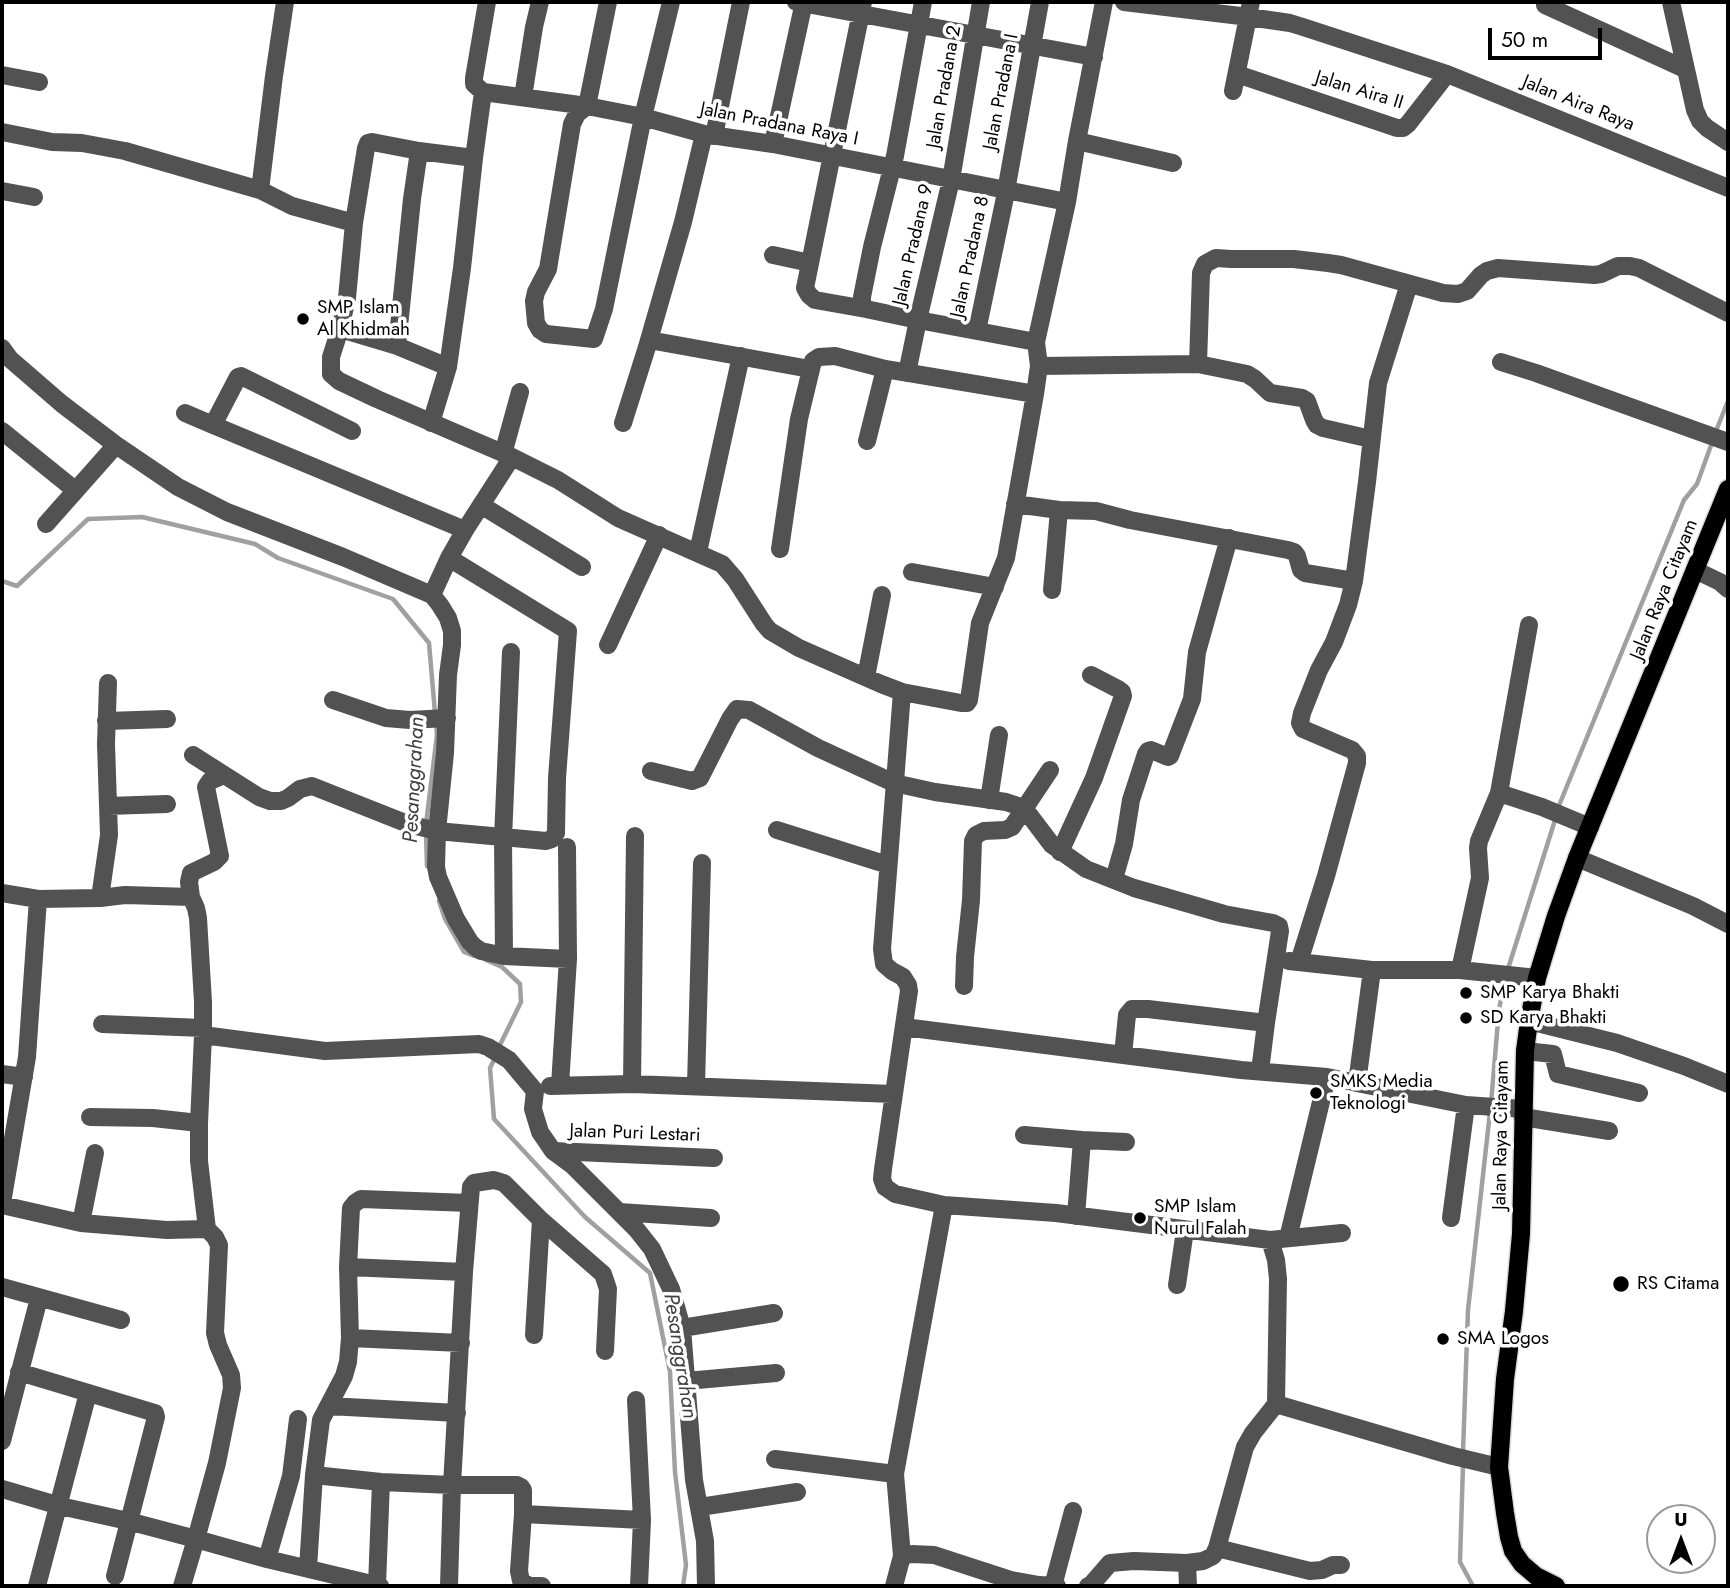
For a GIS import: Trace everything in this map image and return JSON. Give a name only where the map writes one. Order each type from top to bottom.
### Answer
[{"type":"main road","name":"Jalan Raya Citayam","points":[[1555,1586],[1536,1576],[1522,1564],[1513,1551],[1499,1467],[1505,1380],[1521,1234],[1520,1112],[1531,977],[1577,858],[1582,823],[1695,570],[1728,489]]},
{"type":"street","points":[[260,190],[285,2]]},
{"type":"street","points":[[430,423],[448,367],[462,268],[483,92],[474,83],[474,78],[487,2]]},
{"type":"street","points":[[523,97],[540,2]]},
{"type":"street","points":[[608,2],[586,106],[572,124],[548,269],[534,301],[536,323],[546,334],[594,339],[604,309],[643,117],[671,2]]},
{"type":"street","points":[[623,423],[709,135],[740,2]]},
{"type":"street","points":[[773,144],[801,2],[862,8],[919,24],[1094,57]]},
{"type":"street","points":[[866,309],[862,304],[862,297],[892,169],[923,2]]},
{"type":"street","name":"Jalan Pradana 2","points":[[951,180],[981,2]]},
{"type":"street","name":"Jalan Pradana I","points":[[1006,191],[1040,2]]},
{"type":"street","points":[[474,158],[372,142],[368,144],[354,223],[347,298],[341,330],[331,357],[331,374],[340,381],[430,423],[507,455],[558,480],[618,517],[722,564],[770,631],[799,648],[902,691],[967,703],[980,622],[1006,558],[1039,366],[1036,342],[1067,202],[1104,2]]},
{"type":"street","name":"Jalan Aira Raya","points":[[1124,2],[1250,9],[1447,74],[1728,188]]},
{"type":"street","points":[[1671,2],[1695,110],[1707,128],[1728,142]]},
{"type":"street","points":[[1545,5],[1685,69]]},
{"type":"street","points":[[862,8],[805,288],[815,300],[1036,342]]},
{"type":"street","name":"Jalan Aira II","points":[[1250,9],[1235,82],[1403,128],[1447,74]]},
{"type":"street","points":[[2,75],[39,82]]},
{"type":"street","name":"Jalan Pradana Raya I","points":[[483,92],[586,106],[643,117],[709,135],[773,144],[1067,202]]},
{"type":"street","points":[[2,132],[52,142],[82,143],[125,151],[260,190],[292,206],[354,223]]},
{"type":"street","points":[[1077,141],[1173,163]]},
{"type":"street","points":[[397,346],[419,151]]},
{"type":"street","name":"Jalan Pradana 9","points":[[907,373],[951,180]]},
{"type":"street","points":[[2,191],[34,197]]},
{"type":"street","name":"Jalan Pradana 8","points":[[977,331],[1006,191]]},
{"type":"street","points":[[773,254],[810,263]]},
{"type":"street","points":[[1198,364],[1201,272],[1205,264],[1216,258],[1328,262],[1431,291],[1458,294],[1467,291],[1487,271],[1498,268],[1594,275],[1610,268],[1629,265],[1728,313]]},
{"type":"street","points":[[1299,962],[1357,763],[1357,756],[1352,750],[1303,729],[1300,723],[1319,670],[1334,642],[1354,582],[1378,383],[1409,284]]},
{"type":"street","points":[[341,330],[397,346],[448,367]]},
{"type":"street","points":[[649,340],[810,369]]},
{"type":"street","points":[[2,348],[10,359],[37,383],[116,445],[178,487],[206,502],[432,595],[448,618],[452,631],[435,830],[438,877],[456,919],[470,942],[481,951],[503,956],[568,959]]},
{"type":"street","points":[[698,552],[741,356]]},
{"type":"street","points":[[780,549],[799,419],[810,369],[813,361],[819,357],[835,356],[885,369],[1035,394]]},
{"type":"street","points":[[1501,362],[1728,442]]},
{"type":"street","points":[[1039,366],[1198,364],[1247,374],[1270,393],[1307,401],[1317,425],[1371,439]]},
{"type":"street","points":[[867,441],[885,369]]},
{"type":"street","points":[[213,425],[238,377],[241,376],[352,431]]},
{"type":"street","points":[[432,595],[449,558],[507,455],[520,392]]},
{"type":"street","points":[[185,414],[465,530]]},
{"type":"street","points":[[2,430],[75,490]]},
{"type":"street","points":[[46,524],[116,445]]},
{"type":"street","points":[[1015,504],[1059,510],[1096,511],[1294,552],[1301,570],[1305,573],[1354,582]]},
{"type":"street","points":[[481,505],[583,567]]},
{"type":"street","points":[[1052,590],[1059,510]]},
{"type":"street","points":[[608,645],[659,535]]},
{"type":"street","points":[[1114,879],[1124,844],[1131,800],[1146,754],[1151,750],[1170,756],[1192,699],[1197,652],[1229,538]]},
{"type":"street","points":[[192,755],[259,797],[270,801],[281,801],[300,789],[312,786],[408,824],[435,830],[503,838],[546,841],[552,839],[556,833],[557,778],[568,631],[449,558]]},
{"type":"street","points":[[1695,570],[1724,586]]},
{"type":"street","points":[[912,572],[995,587]]},
{"type":"street","points":[[866,677],[882,595]]},
{"type":"street","points":[[1461,970],[1480,877],[1479,841],[1499,793],[1529,625]]},
{"type":"street","points":[[503,956],[503,838],[511,652]]},
{"type":"street","points":[[1060,852],[1094,778],[1123,696],[1122,691],[1091,675]]},
{"type":"street","points":[[100,898],[109,835],[106,721],[108,683]]},
{"type":"street","points":[[902,691],[882,956],[884,964],[903,976],[909,991],[882,1179],[885,1187],[895,1194],[944,1205],[1076,1216],[1270,1240],[1342,1233]]},
{"type":"street","points":[[333,700],[386,718],[443,718]]},
{"type":"street","points":[[651,771],[692,781],[700,778],[737,709],[749,710],[818,748],[894,783],[1013,803],[1024,808],[1044,837],[1060,852],[1086,869],[1134,888],[1224,914],[1273,923],[1279,926],[1280,931],[1260,1071]]},
{"type":"street","points":[[106,721],[167,719]]},
{"type":"street","points":[[989,800],[999,735]]},
{"type":"street","points":[[964,986],[976,835],[984,831],[1010,829],[1051,770]]},
{"type":"street","points":[[182,1586],[217,1463],[232,1388],[231,1375],[215,1333],[219,1245],[207,1229],[199,1161],[203,1032],[198,918],[189,881],[191,873],[214,862],[220,856],[206,787],[210,781],[224,775]]},
{"type":"street","points":[[1499,793],[1582,823]]},
{"type":"street","points":[[108,806],[167,804]]},
{"type":"street","points":[[777,830],[888,865]]},
{"type":"street","points":[[632,1084],[635,836]]},
{"type":"street","points":[[560,1085],[568,959],[567,847]]},
{"type":"street","points":[[1577,858],[1693,906],[1728,924]]},
{"type":"street","points":[[696,1085],[702,863]]},
{"type":"street","points":[[2,893],[38,899],[125,895],[191,897]]},
{"type":"street","points":[[38,899],[30,1029],[2,1204],[81,1223],[167,1230],[207,1229]]},
{"type":"street","points":[[1277,958],[1372,970],[1461,970],[1531,977]]},
{"type":"street","points":[[1357,1083],[1372,970]]},
{"type":"street","points":[[1123,1055],[1127,1015],[1132,1009],[1266,1023]]},
{"type":"street","points":[[1529,1021],[1617,1043],[1728,1084]]},
{"type":"street","points":[[102,1024],[203,1032],[325,1051],[480,1044],[509,1060],[535,1091],[533,1110],[540,1132],[553,1151],[572,1165],[637,1230],[652,1249],[671,1289],[682,1328],[694,1480],[705,1541],[706,1586]]},
{"type":"street","points":[[904,1027],[1327,1077],[1609,1131]]},
{"type":"street","points":[[1525,1051],[1553,1054],[1558,1074],[1639,1093]]},
{"type":"street","points":[[2,1074],[24,1077]]},
{"type":"street","points":[[1289,1238],[1327,1077]]},
{"type":"street","points":[[535,1091],[546,1086],[632,1084],[893,1094]]},
{"type":"street","points":[[1451,1218],[1471,1105]]},
{"type":"street","points":[[90,1117],[153,1118],[199,1124]]},
{"type":"street","points":[[1024,1135],[1126,1142]]},
{"type":"street","points":[[1076,1216],[1082,1140]]},
{"type":"street","name":"Jalan Puri Lestari","points":[[553,1151],[714,1158]]},
{"type":"street","points":[[81,1223],[95,1153]]},
{"type":"street","points":[[449,1586],[464,1272],[469,1203],[474,1183],[494,1180],[504,1183],[541,1220],[603,1274],[608,1289],[605,1351]]},
{"type":"street","points":[[308,1569],[314,1475],[321,1420],[344,1376],[348,1362],[351,1208],[361,1199],[469,1203]]},
{"type":"street","points":[[894,1586],[902,1556],[895,1474],[944,1205]]},
{"type":"street","points":[[619,1212],[711,1218]]},
{"type":"street","points":[[534,1335],[541,1220]]},
{"type":"street","points":[[1177,1285],[1185,1230]]},
{"type":"street","points":[[1088,1586],[1110,1563],[1187,1563],[1203,1561],[1213,1556],[1245,1447],[1276,1404],[1278,1279],[1270,1240]]},
{"type":"street","points":[[348,1267],[464,1272]]},
{"type":"street","points":[[2,1287],[121,1320]]},
{"type":"street","points":[[2,1441],[39,1298]]},
{"type":"street","points":[[682,1328],[774,1312]]},
{"type":"street","points":[[350,1338],[461,1343]]},
{"type":"street","points":[[19,1372],[155,1413],[115,1576]]},
{"type":"street","points":[[686,1381],[776,1373]]},
{"type":"street","points":[[37,1586],[89,1393]]},
{"type":"street","points":[[636,1399],[642,1520],[639,1586]]},
{"type":"street","points":[[1276,1404],[1499,1467]]},
{"type":"street","points":[[329,1406],[457,1413]]},
{"type":"street","points":[[267,1559],[291,1476],[298,1419]]},
{"type":"street","points":[[775,1459],[895,1474]]},
{"type":"street","points":[[314,1475],[381,1482],[517,1485],[523,1490],[519,1571],[521,1581],[529,1586],[542,1586]]},
{"type":"street","points":[[2,1489],[378,1586],[381,1482]]},
{"type":"street","points":[[700,1507],[797,1492]]},
{"type":"street","points":[[902,1556],[934,1555],[1011,1580],[1055,1586],[1073,1511]]},
{"type":"street","points":[[523,1514],[642,1520]]},
{"type":"street","points":[[1217,1548],[1310,1571],[1341,1565]]},
{"type":"street","points":[[1187,1563],[1188,1586]]},
{"type":"waterway","points":[[1716,431],[1728,401]]},
{"type":"waterway","points":[[1558,808],[1684,500],[1697,484],[1713,440]]},
{"type":"waterway","name":"Pesanggrahan","points":[[2,581],[17,586],[88,519],[142,517],[255,544],[278,558],[393,599],[429,643],[435,713]]},
{"type":"waterway","name":"Pesanggrahan","points":[[426,824],[437,735],[436,722]]},
{"type":"waterway","points":[[1507,972],[1556,817]]},
{"type":"waterway","name":"Pesanggrahan","points":[[426,833],[427,866]]},
{"type":"waterway","name":"Pesanggrahan","points":[[439,901],[445,919],[464,952],[474,956]]},
{"type":"waterway","name":"Pesanggrahan","points":[[486,960],[502,967],[520,984],[521,1002],[498,1049]]},
{"type":"waterway","points":[[1491,1104],[1499,1009],[1505,981]]},
{"type":"waterway","name":"Pesanggrahan","points":[[495,1058],[490,1068],[494,1119],[585,1217],[650,1273],[670,1372],[675,1472],[686,1565],[683,1586]]},
{"type":"waterway","points":[[1463,1452],[1468,1310],[1490,1112]]},
{"type":"waterway","points":[[1463,1465],[1460,1562],[1473,1586]]},
{"type":"place","name":"SMP Islam Al Khidmah","points":[[303,319]]},
{"type":"place","name":"SMP Karya Bhakti","points":[[1466,993]]},
{"type":"place","name":"SD Karya Bhakti","points":[[1466,1018]]},
{"type":"place","name":"SMKS Media Teknologi","points":[[1316,1093]]},
{"type":"place","name":"SMP Islam Nurul Falah","points":[[1140,1218]]},
{"type":"place","name":"RS Citama","points":[[1621,1284]]},
{"type":"place","name":"SMA Logos","points":[[1443,1339]]}]
